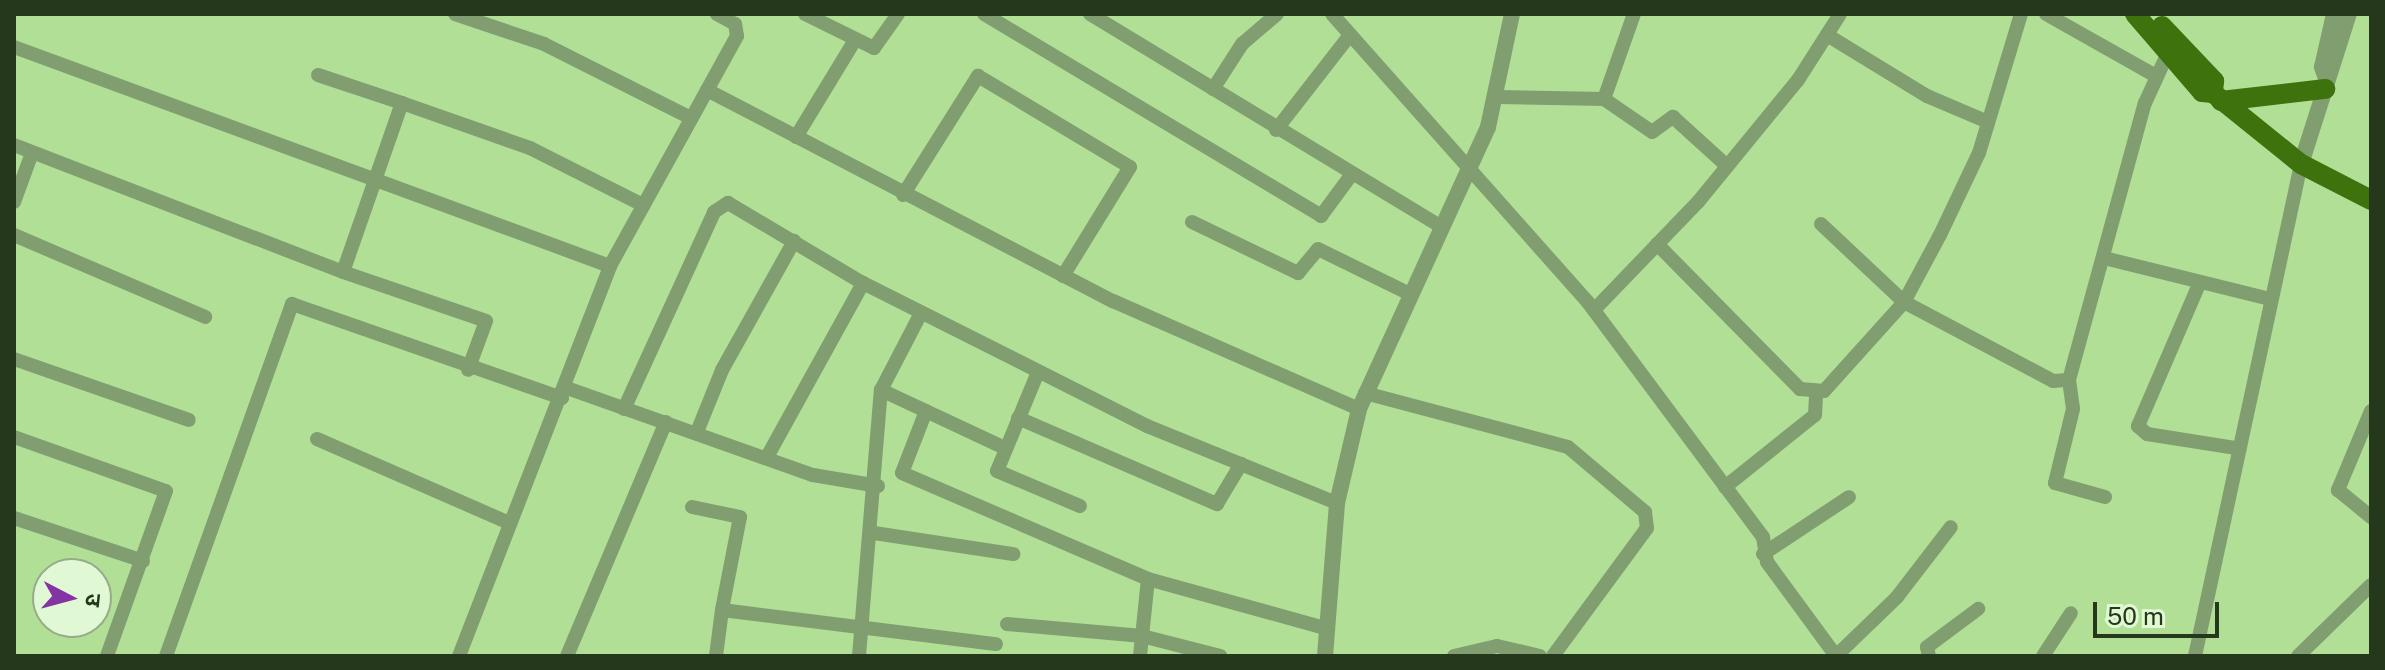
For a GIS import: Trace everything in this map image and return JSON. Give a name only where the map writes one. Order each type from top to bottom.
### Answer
[{"type":"main road","points":[[2135,14],[2167,55],[2202,92],[2217,97],[2301,164],[2371,200]]},
{"type":"main road","points":[[2153,14],[2214,81],[2217,97]]},
{"type":"main road","points":[[2217,97],[2326,85]]},
{"type":"street","points":[[455,14],[544,44],[691,118]]},
{"type":"street","points":[[459,656],[610,266],[738,29],[717,14]]},
{"type":"street","points":[[805,14],[855,40],[877,47],[898,14]]},
{"type":"street","points":[[984,14],[1321,216],[1352,174]]},
{"type":"street","points":[[1090,14],[1276,130],[1440,226]]},
{"type":"street","points":[[1213,89],[1242,44],[1277,14]]},
{"type":"street","points":[[1332,14],[1467,174],[1594,310],[1763,537],[1763,554],[1836,656],[1897,597],[1951,527]]},
{"type":"street","points":[[1325,656],[1337,503],[1359,409],[1408,293],[1467,174],[1497,97],[1512,14]]},
{"type":"street","points":[[1604,99],[1634,14]]},
{"type":"street","points":[[1594,310],[1727,166],[1840,14]]},
{"type":"street","points":[[1725,487],[1815,415],[1816,395],[1871,347],[1904,302],[1963,190],[1988,122],[2021,14]]},
{"type":"street","points":[[2046,14],[2156,76]]},
{"type":"street","points":[[2326,85],[2322,67],[2334,14]]},
{"type":"street","points":[[2195,656],[2235,448],[2301,164],[2349,14]]},
{"type":"street","points":[[1276,130],[1350,35]]},
{"type":"street","points":[[1827,35],[1916,90],[1988,122]]},
{"type":"street","points":[[796,137],[855,40]]},
{"type":"street","points":[[14,47],[610,266]]},
{"type":"street","points":[[2105,497],[2055,483],[2073,409],[2069,380],[2156,76],[2167,55]]},
{"type":"street","points":[[318,75],[530,148],[643,205]]},
{"type":"street","points":[[903,195],[978,76],[1130,167],[1063,276]]},
{"type":"street","points":[[707,90],[1063,276],[1359,409]]},
{"type":"street","points":[[1497,97],[1604,99],[1652,132],[1673,117],[1727,166]]},
{"type":"street","points":[[343,272],[402,103]]},
{"type":"street","points":[[14,145],[343,272],[486,321],[468,370]]},
{"type":"street","points":[[14,202],[32,153]]},
{"type":"street","points":[[624,409],[721,204],[794,241],[863,283],[1038,372],[1241,464],[1337,503]]},
{"type":"street","points":[[1192,222],[1298,273],[1318,249],[1408,293]]},
{"type":"street","points":[[1821,224],[1904,302],[2053,381],[2069,380]]},
{"type":"street","points":[[14,235],[205,317]]},
{"type":"street","points":[[697,432],[735,343],[794,241]]},
{"type":"street","points":[[1657,244],[1800,389],[1816,395]]},
{"type":"street","points":[[2104,258],[2270,299]]},
{"type":"street","points":[[2200,282],[2138,426],[2147,434],[2235,448]]},
{"type":"street","points":[[767,457],[863,283]]},
{"type":"street","points":[[166,656],[292,304],[468,370],[624,409],[767,457],[878,486]]},
{"type":"street","points":[[859,656],[878,486],[881,390],[921,313]]},
{"type":"street","points":[[14,359],[189,420]]},
{"type":"street","points":[[1038,372],[1005,448],[998,474],[1080,506]]},
{"type":"street","points":[[881,390],[1005,448]]},
{"type":"street","points":[[1365,393],[1568,447],[1645,512],[1647,528],[1553,656]]},
{"type":"street","points":[[926,411],[902,473],[1148,579],[1328,629]]},
{"type":"street","points":[[2371,411],[2338,490],[2371,517]]},
{"type":"street","points":[[1018,418],[1217,504],[1241,464]]},
{"type":"street","points":[[567,656],[666,422]]},
{"type":"street","points":[[14,437],[163,487],[167,498],[107,656]]},
{"type":"street","points":[[317,439],[509,523]]},
{"type":"street","points":[[1763,554],[1849,497]]},
{"type":"street","points":[[692,507],[740,517],[716,656]]},
{"type":"street","points":[[14,518],[143,561]]},
{"type":"street","points":[[874,533],[1013,554]]},
{"type":"street","points":[[1140,656],[1148,579]]},
{"type":"street","points":[[2298,656],[2371,585]]},
{"type":"street","points":[[1929,656],[1927,647],[1978,609]]},
{"type":"street","points":[[722,610],[996,644]]},
{"type":"street","points":[[2043,656],[2071,613]]},
{"type":"street","points":[[1007,624],[1142,636],[1220,656]]},
{"type":"street","points":[[1454,656],[1497,646],[1540,656]]}]
